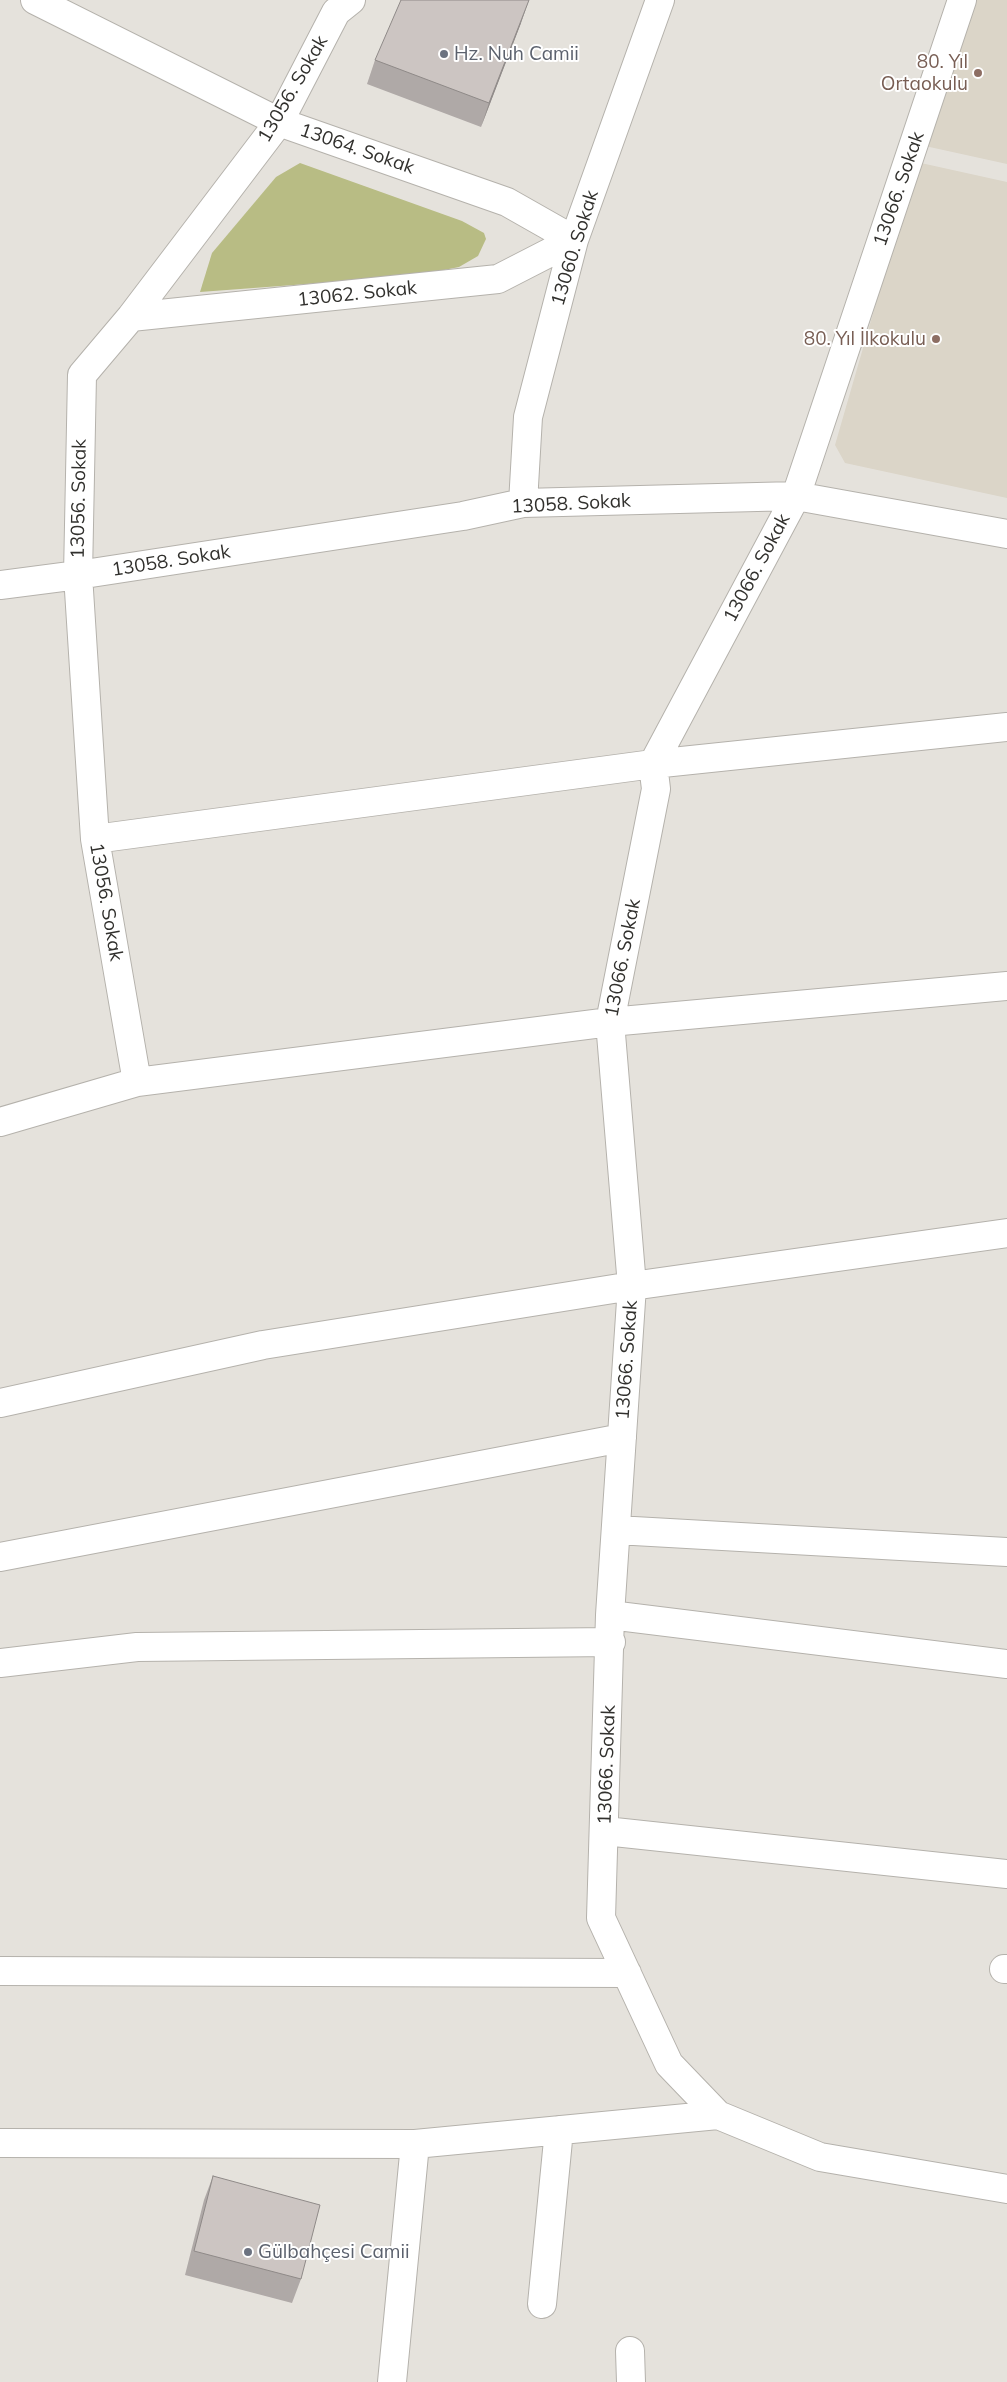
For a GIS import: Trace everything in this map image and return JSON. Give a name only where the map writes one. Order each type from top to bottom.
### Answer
[{"type":"street","name":"13064. Sokak","points":[[35,0],[279,122],[507,202],[574,240]]},
{"type":"street","name":"13056. Sokak","points":[[137,1082],[95,839],[78,575],[82,374],[132,317],[279,122],[336,12],[351,0]]},
{"type":"street","name":"13060. Sokak","points":[[522,503],[528,417],[574,240],[660,0]]},
{"type":"street","name":"13066. Sokak","points":[[718,2115],[669,2064],[601,1918],[611,1642],[610,1615],[632,1286],[610,1022],[656,789],[653,764],[796,496],[962,0]]},
{"type":"street","name":"13062. Sokak","points":[[132,317],[498,279],[574,240]]},
{"type":"street","name":"13058. Sokak","points":[[0,585],[78,575],[463,516],[522,503],[796,496],[1007,534]]},
{"type":"street","points":[[95,839],[653,764],[1007,727]]},
{"type":"street","points":[[0,1122],[137,1082],[610,1022],[1007,986]]},
{"type":"street","points":[[0,1403],[263,1346],[632,1286],[1007,1233]]},
{"type":"street","points":[[0,1557],[622,1438]]},
{"type":"street","points":[[616,1530],[1007,1552]]},
{"type":"street","points":[[610,1615],[1007,1664]]},
{"type":"street","points":[[0,1663],[137,1647],[611,1642]]},
{"type":"street","points":[[605,1831],[1007,1874]]},
{"type":"street","points":[[0,1971],[627,1973]]},
{"type":"street","points":[[0,2143],[415,2144],[718,2115],[820,2157],[1007,2189]]},
{"type":"street","points":[[542,2304],[559,2130]]},
{"type":"street","points":[[392,2382],[415,2144]]},
{"type":"street","points":[[630,2351],[631,2382]]},
{"type":"shaded area","name":"80. Yıl Ortaokulu","points":[[975,0],[1007,0],[1007,164],[925,146]]},
{"type":"shaded area","name":"80. Yıl İlkokulu","points":[[921,163],[1007,182],[1007,498],[845,463],[835,445],[896,234]]},
{"type":"green space","points":[[300,163],[462,221],[484,233],[486,239],[478,256],[459,267],[414,276],[200,292],[212,253],[276,177]]},
{"type":"building","name":"Hz. Nuh Camii","points":[[401,0],[529,0],[489,103],[375,60]]},
{"type":"building","name":"Gülbahçesi Camii","points":[[213,2176],[320,2205],[301,2279],[194,2251]]},
{"type":"place","name":"Hz. Nuh Camii","points":[[444,54]]},
{"type":"place","name":"80. Yıl Ortaokulu","points":[[978,73]]},
{"type":"place","name":"80. Yıl İlkokulu","points":[[936,339]]},
{"type":"place","name":"Gülbahçesi Camii","points":[[248,2252]]}]
